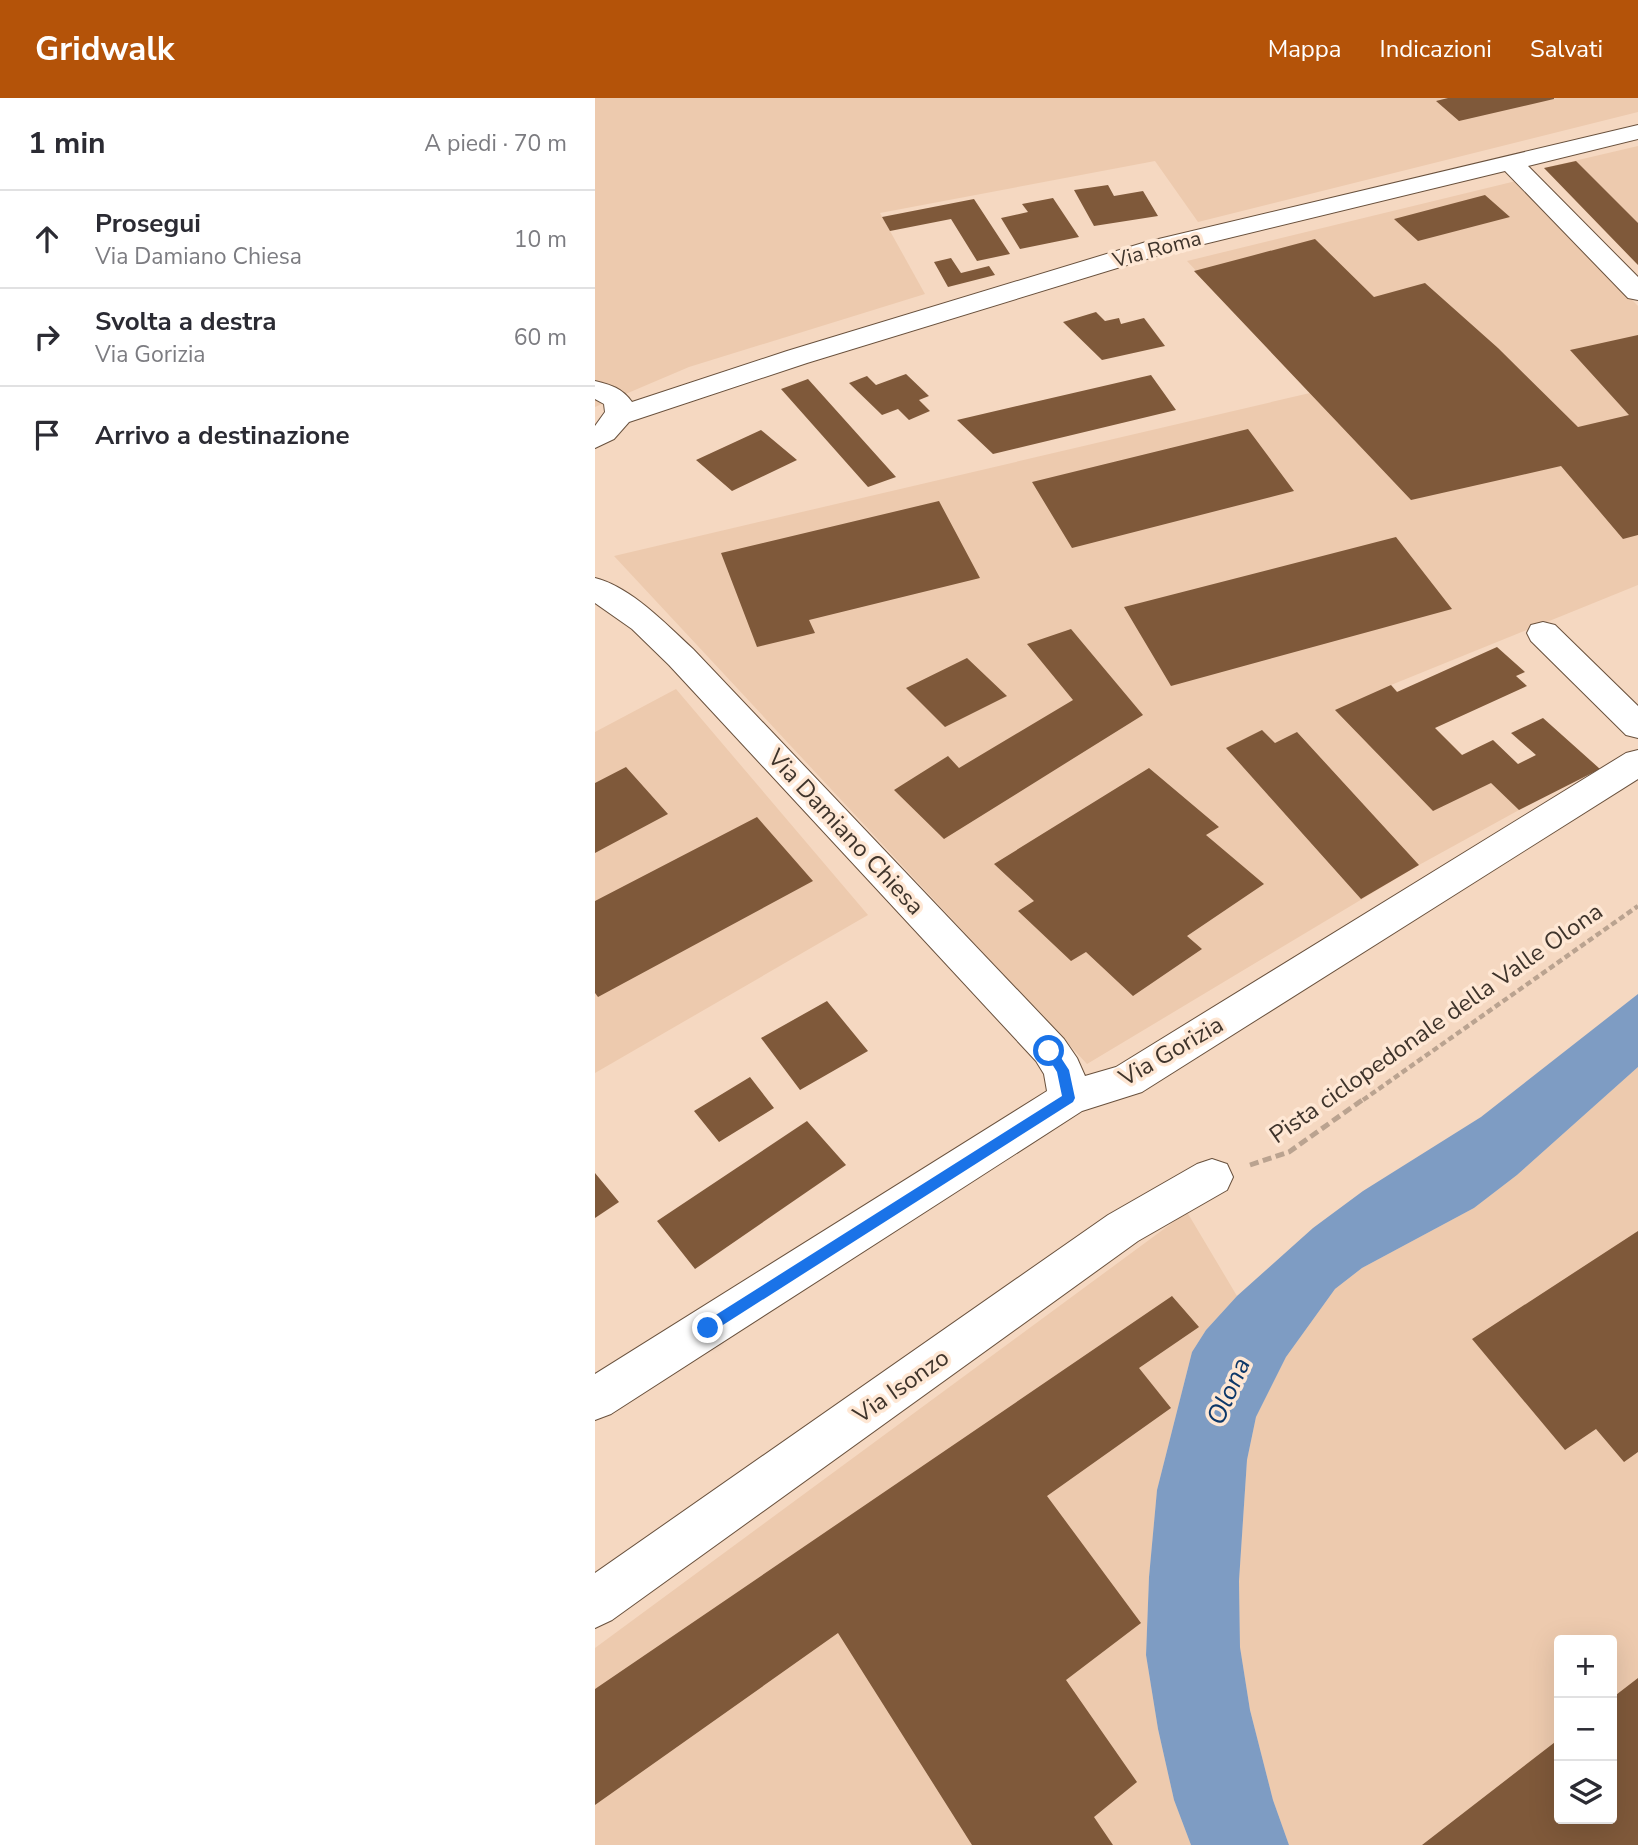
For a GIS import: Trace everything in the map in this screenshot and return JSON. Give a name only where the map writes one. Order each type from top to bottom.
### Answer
[{"type":"street","name":"Via Roma","points":[[595,439],[608,432],[609,401],[683,394],[1155,248],[1638,132]]},
{"type":"street","points":[[1510,162],[1638,292]]},
{"type":"street","name":"Via Damiano Chiesa","points":[[595,588],[643,621],[681,657],[1040,1041],[1063,1070],[1069,1098]]},
{"type":"street","points":[[1543,633],[1638,726]]},
{"type":"street","name":"Via Gorizia","points":[[595,1399],[1069,1098],[1128,1080],[1638,762]]},
{"type":"street","name":"Via Isonzo","points":[[595,1603],[1123,1228],[1212,1177]]},
{"type":"path","name":"Pista ciclopedonale della Valle Olona","points":[[1212,1177],[1289,1152],[1638,906]]},
{"type":"shaded area","points":[[595,98],[1638,98],[1638,112],[1198,222],[1155,161],[880,213],[925,294],[689,367],[595,407]]},
{"type":"shaded area","points":[[1638,146],[1638,265],[1544,168]]},
{"type":"shaded area","points":[[1516,181],[1638,306],[1638,585],[1391,685],[1519,810],[1419,865],[1087,1064],[614,556],[1310,393],[1187,261]]},
{"type":"shaded area","points":[[676,689],[868,915],[595,1073],[595,732]]},
{"type":"shaded area","points":[[1638,1067],[1638,1845],[1289,1845],[1273,1800],[1250,1710],[1240,1647],[1239,1581],[1247,1460],[1256,1417],[1286,1357],[1335,1289],[1362,1268],[1474,1208],[1517,1175]]},
{"type":"shaded area","points":[[1187,1212],[1237,1296],[1206,1330],[1192,1352],[1157,1490],[1149,1577],[1146,1655],[1158,1729],[1174,1800],[1191,1845],[595,1845],[595,1648]]},
{"type":"water","name":"Olona","points":[[1638,994],[1638,1067],[1517,1175],[1474,1208],[1362,1268],[1335,1289],[1286,1357],[1256,1417],[1247,1460],[1239,1581],[1240,1647],[1250,1710],[1273,1800],[1289,1845],[1191,1845],[1174,1800],[1158,1729],[1146,1655],[1149,1577],[1157,1490],[1192,1352],[1206,1330],[1237,1296],[1313,1228],[1363,1191],[1481,1117]]},
{"type":"building","points":[[1448,98],[1554,99],[1459,121],[1436,101]]},
{"type":"building","points":[[1576,161],[1638,223],[1638,265],[1544,168]]},
{"type":"building","points":[[1108,185],[1114,196],[1143,191],[1158,216],[1094,226],[1074,190]]},
{"type":"building","points":[[1485,195],[1510,217],[1418,241],[1394,219]]},
{"type":"building","points":[[1053,198],[1079,237],[1020,249],[1001,218],[1028,212],[1022,204]]},
{"type":"building","points":[[974,199],[1010,254],[977,261],[951,219],[890,231],[882,217]]},
{"type":"building","points":[[1315,239],[1374,297],[1425,283],[1498,348],[1578,427],[1629,415],[1570,350],[1638,335],[1638,535],[1623,539],[1561,466],[1411,500],[1194,271]]},
{"type":"building","points":[[951,258],[961,273],[989,266],[995,275],[948,287],[934,262]]},
{"type":"building","points":[[1096,312],[1105,321],[1119,318],[1121,324],[1144,318],[1165,346],[1102,360],[1063,322]]},
{"type":"building","points":[[906,374],[929,396],[919,400],[930,411],[909,420],[898,409],[882,415],[849,383],[867,376],[876,385]]},
{"type":"building","points":[[1151,375],[1176,410],[993,454],[957,420]]},
{"type":"building","points":[[808,379],[896,477],[868,487],[781,389]]},
{"type":"building","points":[[1248,429],[1294,491],[1072,548],[1032,482]]},
{"type":"building","points":[[761,430],[797,460],[732,491],[696,460]]},
{"type":"building","points":[[939,501],[980,578],[809,620],[815,633],[757,647],[721,553]]},
{"type":"building","points":[[1396,537],[1452,609],[1171,686],[1124,607]]},
{"type":"building","points":[[1071,629],[1143,715],[944,839],[894,790],[948,756],[959,768],[1073,700],[1027,644]]},
{"type":"building","points":[[1497,647],[1525,672],[1516,676],[1527,686],[1435,728],[1462,755],[1493,740],[1518,764],[1536,755],[1511,733],[1543,718],[1600,769],[1519,810],[1491,783],[1433,811],[1335,710],[1391,685],[1397,692]]},
{"type":"building","points":[[967,658],[1007,696],[945,727],[906,688]]},
{"type":"building","points":[[1262,730],[1275,743],[1297,732],[1419,865],[1361,899],[1226,748]]},
{"type":"building","points":[[626,767],[668,814],[595,853],[595,783]]},
{"type":"building","points":[[1149,768],[1219,827],[1206,835],[1264,884],[1187,936],[1202,949],[1133,996],[1086,952],[1071,961],[1018,911],[1034,901],[994,864]]},
{"type":"building","points":[[757,817],[813,881],[598,997],[595,993],[595,901]]},
{"type":"building","points":[[827,1001],[868,1051],[800,1090],[761,1038]]},
{"type":"building","points":[[750,1077],[774,1108],[719,1142],[694,1111]]},
{"type":"building","points":[[807,1121],[846,1165],[695,1269],[657,1221]]},
{"type":"building","points":[[595,1173],[619,1202],[595,1218]]},
{"type":"building","points":[[1638,1231],[1638,1452],[1624,1462],[1596,1429],[1565,1450],[1472,1339]]},
{"type":"building","points":[[1172,1296],[1199,1327],[1139,1368],[1171,1408],[1047,1496],[1141,1623],[1066,1680],[1137,1782],[1094,1817],[1113,1845],[972,1845],[838,1633],[595,1805],[595,1689]]},
{"type":"building","points":[[1638,1678],[1638,1845],[1422,1845],[1554,1743],[1554,1824],[1617,1824],[1617,1694]]},
{"type":"route","points":[[708,1328],[1069,1098],[1063,1070],[1049,1051]]}]
